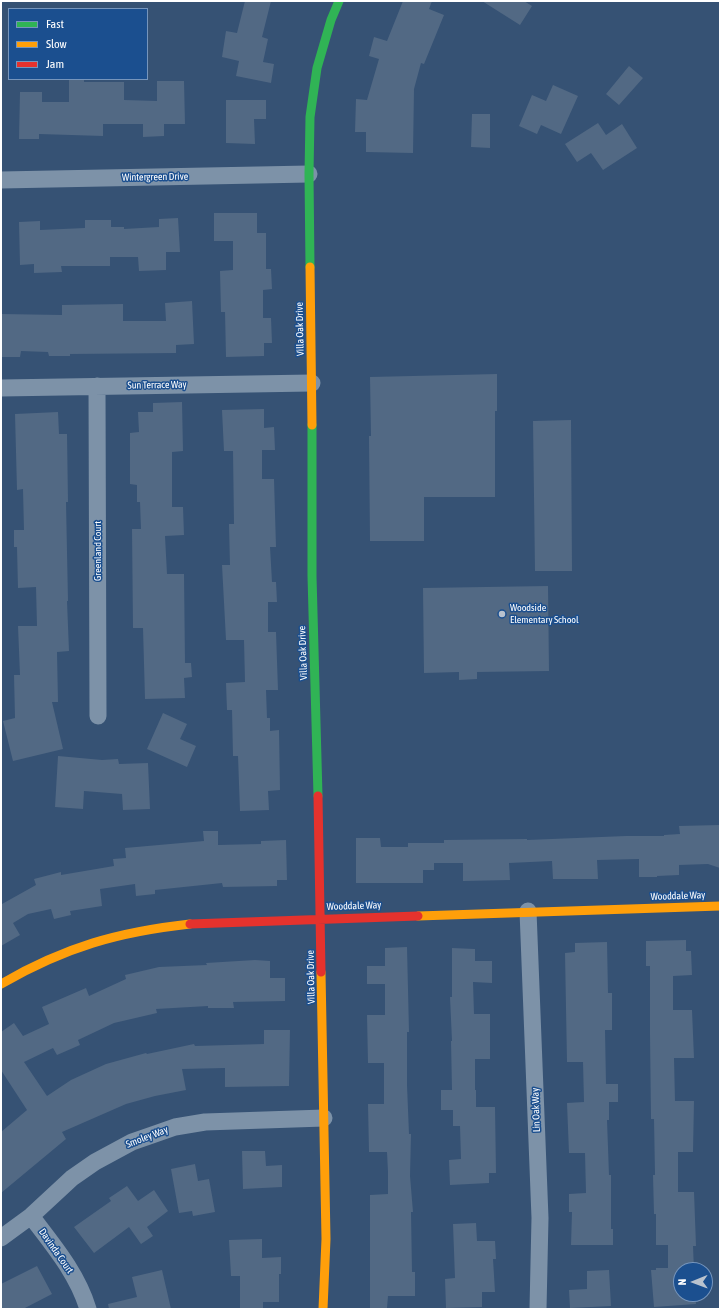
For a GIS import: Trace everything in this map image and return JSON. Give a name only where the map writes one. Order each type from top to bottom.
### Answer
[{"type":"street","name":"Villa Oak Drive","points":[[323,1309],[326,1255],[321,918],[312,576],[312,383],[309,174],[310,117],[317,68],[338,1]]},
{"type":"street","name":"Wintergreen Drive","points":[[1,180],[309,174]]},
{"type":"street","name":"Sun Terrace Way","points":[[1,388],[312,383]]},
{"type":"street","name":"Greenland Court","points":[[97,386],[98,716]]},
{"type":"street","name":"Wooddale Way","points":[[1,984],[22,972],[70,950],[94,942],[141,930],[196,923],[528,911],[720,906]]},
{"type":"street","name":"Lin Oak Way","points":[[528,911],[540,1218],[538,1309]]},
{"type":"street","name":"Smoley Way","points":[[1,1238],[31,1216],[72,1178],[95,1162],[132,1142],[165,1130],[205,1122],[324,1118]]},
{"type":"street","name":"Davinda Court","points":[[31,1216],[66,1262],[88,1309]]},
{"type":"building","points":[[245,1],[271,1],[262,37],[268,39],[263,62],[274,64],[271,83],[236,76],[239,61],[222,57],[226,31],[237,33]]},
{"type":"building","points":[[403,1],[432,1],[429,9],[444,15],[424,64],[421,63],[414,89],[413,153],[366,152],[366,132],[355,132],[356,99],[367,100],[379,59],[369,56],[374,37],[387,41]]},
{"type":"building","points":[[482,1],[524,1],[532,6],[520,25]]},
{"type":"building","points":[[629,66],[643,78],[619,105],[606,94]]},
{"type":"building","points":[[69,80],[84,80],[84,82],[124,82],[124,100],[157,101],[157,81],[184,81],[185,124],[164,124],[164,136],[143,137],[143,124],[103,124],[103,136],[39,134],[39,139],[19,139],[20,92],[42,92],[42,102],[69,102]]},
{"type":"building","points":[[553,85],[578,96],[561,134],[541,125],[537,134],[519,126],[532,95],[546,101]]},
{"type":"building","points":[[226,100],[266,100],[266,119],[254,119],[255,144],[226,143]]},
{"type":"building","points":[[472,114],[490,114],[490,148],[471,147]]},
{"type":"building","points":[[598,123],[606,135],[622,124],[637,148],[603,170],[591,153],[577,162],[565,144]]},
{"type":"building","points":[[214,213],[257,213],[257,233],[266,233],[266,269],[271,269],[272,289],[263,290],[263,318],[271,318],[272,343],[264,343],[264,356],[226,357],[225,312],[221,312],[220,271],[233,270],[233,241],[214,241]]},
{"type":"building","points":[[178,218],[180,252],[166,252],[166,270],[139,271],[138,257],[110,257],[110,266],[61,266],[62,272],[34,273],[34,264],[20,265],[19,222],[40,221],[40,230],[85,228],[85,220],[111,220],[111,227],[124,227],[124,229],[159,227],[159,219]]},
{"type":"building","points":[[192,301],[194,344],[176,345],[176,353],[70,354],[70,356],[49,356],[48,352],[21,351],[20,357],[1,357],[1,314],[62,315],[62,305],[123,304],[123,321],[166,321],[165,303]]},
{"type":"building","points":[[497,374],[497,411],[495,411],[495,497],[424,497],[424,541],[370,541],[370,377]]},
{"type":"building","points":[[182,402],[183,451],[172,452],[172,507],[183,507],[184,535],[165,536],[167,574],[184,574],[185,663],[191,663],[192,677],[184,678],[185,698],[145,699],[143,628],[133,628],[132,529],[141,529],[140,502],[137,502],[137,485],[130,484],[130,433],[139,432],[138,412],[153,412],[153,403]]},
{"type":"building","points":[[264,409],[264,428],[274,427],[275,450],[262,450],[262,479],[274,479],[276,547],[270,547],[272,582],[276,582],[277,602],[268,602],[268,632],[276,632],[278,690],[266,690],[267,718],[270,718],[270,731],[279,730],[280,790],[268,791],[269,810],[240,811],[238,756],[233,756],[232,710],[227,710],[226,683],[245,682],[244,640],[226,640],[222,565],[230,565],[229,524],[234,524],[233,451],[224,451],[222,410]]},
{"type":"building","points":[[58,412],[59,434],[67,434],[68,502],[66,502],[69,651],[57,652],[58,702],[52,702],[63,749],[13,761],[3,721],[15,718],[14,675],[20,675],[18,626],[37,626],[36,587],[18,588],[17,547],[14,547],[14,530],[24,530],[23,489],[17,490],[15,414]]},
{"type":"building","points":[[571,420],[572,571],[535,571],[533,421]]},
{"type":"building","points":[[548,586],[549,671],[477,672],[477,679],[459,680],[459,672],[424,673],[423,588]]},
{"type":"building","points":[[163,713],[187,724],[180,739],[196,746],[187,767],[147,749]]},
{"type":"building","points":[[58,756],[102,760],[118,759],[119,764],[148,763],[150,809],[123,810],[122,794],[84,791],[83,809],[55,807]]},
{"type":"building","points":[[720,825],[720,868],[708,864],[679,865],[679,875],[639,877],[639,859],[597,860],[598,879],[553,879],[552,861],[509,863],[510,880],[463,881],[463,863],[434,863],[434,870],[423,870],[423,883],[356,883],[356,838],[380,838],[381,847],[408,847],[408,843],[444,843],[444,840],[527,840],[664,836],[680,834],[679,826]]},
{"type":"building","points":[[203,831],[218,831],[218,845],[261,844],[261,841],[286,840],[287,880],[277,880],[277,886],[223,887],[222,883],[155,890],[155,894],[136,896],[135,884],[100,889],[102,906],[70,911],[71,915],[54,919],[51,909],[28,914],[13,923],[20,935],[1,946],[1,901],[2,904],[36,885],[34,879],[61,872],[61,875],[114,866],[113,859],[126,858],[125,848],[204,841]]},
{"type":"building","points":[[686,940],[686,951],[691,951],[692,975],[673,976],[673,1010],[692,1010],[694,1058],[674,1058],[675,1101],[694,1101],[693,1152],[678,1152],[678,1192],[694,1192],[696,1246],[693,1246],[694,1262],[673,1262],[673,1302],[696,1302],[696,1304],[654,1307],[651,1270],[656,1270],[656,1268],[668,1268],[668,1245],[656,1245],[656,1214],[654,1214],[653,1175],[655,1175],[654,1119],[651,1119],[650,966],[646,966],[646,941]]},
{"type":"building","points":[[607,942],[608,993],[612,993],[612,1030],[605,1030],[606,1084],[618,1084],[618,1102],[609,1102],[609,1120],[607,1120],[609,1175],[611,1175],[611,1229],[613,1229],[613,1245],[571,1245],[572,1212],[569,1212],[569,1194],[586,1193],[585,1153],[569,1153],[567,1103],[584,1102],[583,1062],[567,1062],[565,953],[575,952],[575,943]]},
{"type":"building","points":[[407,947],[409,1032],[407,1032],[407,1085],[409,1134],[411,1134],[410,1176],[413,1212],[411,1212],[412,1272],[415,1272],[415,1296],[388,1296],[387,1308],[370,1308],[370,1195],[388,1194],[388,1172],[387,1152],[369,1152],[368,1104],[384,1104],[384,1063],[368,1063],[367,1015],[385,1015],[385,984],[367,984],[367,966],[385,966],[385,948]]},
{"type":"building","points":[[452,948],[475,949],[475,961],[492,961],[492,983],[473,982],[474,1014],[490,1014],[490,1059],[475,1059],[476,1107],[495,1107],[496,1173],[489,1173],[489,1183],[450,1185],[449,1160],[461,1159],[460,1126],[453,1126],[453,1110],[441,1110],[441,1090],[452,1090],[450,997],[452,997]]},
{"type":"building","points":[[255,960],[270,961],[270,978],[285,978],[285,1001],[233,1002],[234,1008],[208,1008],[208,1006],[156,1009],[157,1013],[114,1023],[78,1040],[80,1045],[57,1055],[53,1048],[24,1062],[47,1096],[71,1080],[106,1064],[146,1053],[194,1044],[195,1046],[264,1044],[264,1030],[290,1030],[289,1086],[225,1087],[225,1068],[182,1069],[186,1090],[155,1096],[126,1104],[62,1132],[66,1139],[1,1193],[1,1132],[27,1110],[1,1070],[1,1032],[14,1023],[23,1036],[49,1024],[42,1007],[86,988],[89,996],[126,979],[125,975],[159,967],[207,965],[206,963]]},
{"type":"building","points":[[242,1151],[265,1151],[266,1166],[282,1165],[282,1187],[243,1189]]},
{"type":"building","points":[[195,1164],[198,1181],[209,1179],[215,1212],[193,1216],[192,1211],[179,1213],[171,1169]]},
{"type":"building","points":[[127,1186],[138,1201],[154,1190],[168,1211],[147,1227],[153,1236],[141,1244],[129,1227],[94,1253],[74,1227],[111,1201],[109,1198]]},
{"type":"building","points":[[476,1223],[477,1241],[495,1241],[496,1259],[493,1259],[495,1292],[482,1292],[482,1307],[446,1308],[445,1279],[455,1278],[453,1224]]},
{"type":"building","points":[[262,1239],[262,1258],[281,1257],[281,1274],[279,1274],[279,1302],[263,1302],[263,1309],[240,1309],[240,1276],[231,1276],[229,1240]]},
{"type":"building","points":[[37,1266],[52,1294],[23,1309],[1,1309],[1,1284]]},
{"type":"building","points":[[162,1270],[171,1309],[109,1309],[108,1304],[137,1297],[132,1277]]},
{"type":"building","points":[[609,1270],[611,1306],[570,1308],[569,1290],[587,1289],[587,1271]]},
{"type":"traffic: fast","points":[[310,267],[310,117],[317,68],[331,20],[339,1]]},
{"type":"traffic: fast","points":[[312,425],[312,576],[318,796]]},
{"type":"traffic: slow","points":[[310,267],[312,425]]},
{"type":"traffic: slow","points":[[418,916],[720,906]]},
{"type":"traffic: slow","points":[[1,984],[47,960],[92,943],[164,927],[190,924]]},
{"type":"traffic: slow","points":[[321,972],[326,1239],[323,1309]]},
{"type":"traffic: jam","points":[[318,796],[321,972]]},
{"type":"traffic: jam","points":[[190,924],[418,916]]},
{"type":"place","name":"Woodside Elementary School","points":[[502,614]]}]
